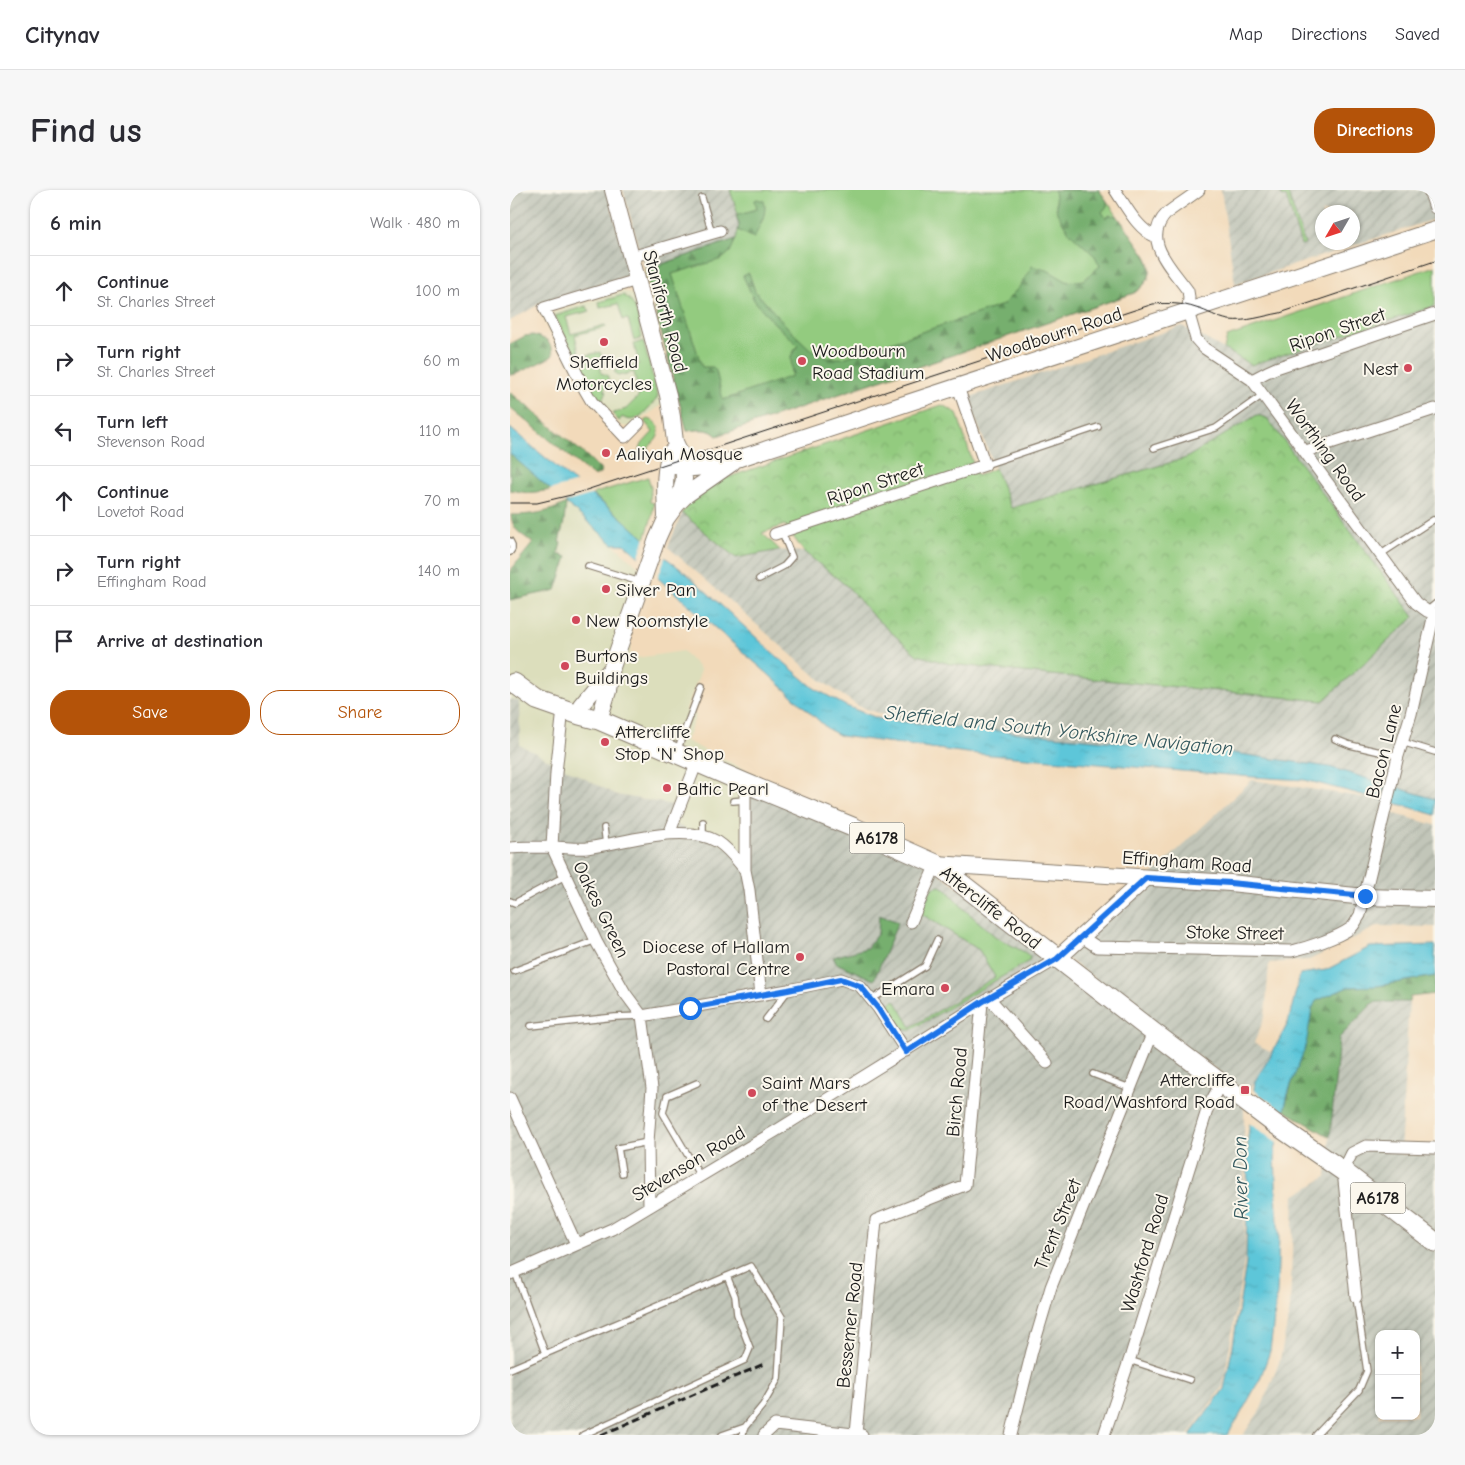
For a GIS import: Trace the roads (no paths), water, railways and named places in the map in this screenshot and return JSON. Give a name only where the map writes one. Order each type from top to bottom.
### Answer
[{"type":"main road","name":"Staniforth Road","points":[[613,190],[668,395],[672,417],[672,450],[665,484],[670,509]]},
{"type":"main road","name":"Woodbourn Road","points":[[684,468],[714,465],[740,458],[1435,230]]},
{"type":"main road","points":[[672,450],[672,462],[684,468]]},
{"type":"main road","points":[[670,509],[686,495],[740,458]]},
{"type":"main road","name":"Staniforth Road","points":[[599,720],[608,691],[612,667],[658,539],[670,509],[682,492],[684,468]]},
{"type":"main road","name":"Staniforth Road","points":[[575,710],[612,667]]},
{"type":"main road","name":"Attercliffe Road","points":[[512,683],[536,700],[575,710],[697,762],[741,795],[855,828],[936,864],[1153,1032],[1435,1242]]},
{"type":"main road","name":"Effingham Road","points":[[936,864],[1230,883],[1365,896],[1435,900]]},
{"type":"main road","points":[[1109,875],[1120,889],[1123,899]]},
{"type":"main road","points":[[1057,959],[1146,878]]},
{"type":"street","points":[[1115,190],[1138,222],[1150,234],[1156,237],[1164,217],[1199,190]]},
{"type":"street","points":[[1429,190],[1435,208]]},
{"type":"street","points":[[631,257],[716,233]]},
{"type":"street","name":"Worthing Road","points":[[1156,237],[1162,256],[1188,291],[1188,311],[1194,334],[1199,343],[1252,380],[1416,603],[1433,611]]},
{"type":"street","points":[[637,280],[544,308],[586,394],[592,402],[625,437],[639,424]]},
{"type":"street","name":"Ripon Street","points":[[1252,380],[1276,368],[1435,314]]},
{"type":"street","points":[[958,387],[985,465]]},
{"type":"street","points":[[1306,451],[1435,409]]},
{"type":"street","name":"Ripon Street","points":[[779,533],[985,465]]},
{"type":"street","name":"Bacon Lane","points":[[1365,896],[1398,756],[1411,714],[1433,611]]},
{"type":"street","name":"Oakes Green","points":[[575,710],[556,773],[552,847],[596,940],[625,993],[642,1016],[652,1088],[648,1142],[649,1206]]},
{"type":"street","points":[[669,834],[697,762]]},
{"type":"street","points":[[741,795],[745,870],[749,890],[760,995]]},
{"type":"street","points":[[510,848],[583,848],[669,834],[703,836],[718,842],[727,849],[745,870]]},
{"type":"street","points":[[911,922],[936,864]]},
{"type":"street","name":"Stoke Street","points":[[1082,937],[1096,946],[1292,951],[1306,948],[1352,927],[1360,915],[1365,896]]},
{"type":"street","name":"Stevenson Road","points":[[513,1273],[612,1229],[906,1052],[986,1000],[1057,959]]},
{"type":"street","points":[[642,1016],[690,1005],[760,995],[841,979],[860,986],[906,1052]]},
{"type":"street","points":[[986,1000],[1046,1064]]},
{"type":"street","name":"Birch Road","points":[[876,1220],[965,1185],[986,1000]]},
{"type":"street","name":"Trent Street","points":[[1011,1435],[1032,1351],[1051,1287],[1153,1032]]},
{"type":"street","name":"Washford Road","points":[[1104,1435],[1208,1107],[1221,1083]]},
{"type":"street","points":[[510,1098],[576,1244]]},
{"type":"street","points":[[1356,1297],[1342,1172],[1352,1153],[1366,1146],[1435,1148]]},
{"type":"street","name":"Bessemer Road","points":[[859,1435],[876,1220]]},
{"type":"street","points":[[765,1434],[775,1425],[859,1435]]},
{"type":"lane","points":[[702,198],[716,233]]},
{"type":"lane","points":[[1154,448],[1216,428],[1264,394]]},
{"type":"lane","points":[[985,465],[1098,427]]},
{"type":"lane","points":[[1381,554],[1433,520]]},
{"type":"lane","points":[[759,579],[784,566],[792,557],[779,533]]},
{"type":"lane","points":[[510,541],[512,545],[510,552]]},
{"type":"lane","points":[[588,566],[644,578]]},
{"type":"lane","points":[[676,753],[701,687]]},
{"type":"lane","points":[[1335,739],[1350,745],[1398,756]]},
{"type":"lane","points":[[1402,742],[1435,752]]},
{"type":"lane","points":[[703,822],[703,836]]},
{"type":"lane","points":[[604,828],[606,845]]},
{"type":"lane","points":[[510,901],[515,903],[566,876]]},
{"type":"lane","points":[[514,971],[596,940]]},
{"type":"lane","points":[[871,1000],[925,966],[938,940]]},
{"type":"lane","points":[[766,1019],[788,990]]},
{"type":"lane","points":[[530,1026],[642,1016]]},
{"type":"lane","points":[[1093,1074],[1130,1088]]},
{"type":"lane","points":[[697,1083],[666,1096],[663,1113],[700,1176]]},
{"type":"lane","points":[[622,1173],[618,1148],[648,1142]]},
{"type":"lane","points":[[510,1369],[751,1266],[782,1317],[778,1378],[764,1405],[745,1427],[742,1435]]},
{"type":"lane","points":[[513,1273],[545,1353]]},
{"type":"lane","points":[[583,1435],[745,1360],[750,1348],[737,1314],[735,1296],[727,1276]]},
{"type":"lane","points":[[1316,1435],[1359,1390],[1367,1371],[1356,1297]]},
{"type":"lane","points":[[1129,1360],[1190,1380]]},
{"type":"lane","points":[[722,1435],[745,1427]]},
{"type":"water","points":[[510,428],[618,515],[687,574],[814,688],[846,706],[880,719],[1233,753],[1329,767],[1435,799],[1435,815],[1305,780],[968,753],[841,736],[828,729],[659,579],[637,555],[624,544],[613,544],[510,454]]},
{"type":"water","points":[[1435,945],[1435,976],[1377,986],[1348,987],[1316,1001],[1312,1009],[1306,1045],[1288,1093],[1275,1151],[1279,1235],[1277,1294],[1270,1351],[1260,1379],[1227,1435],[1190,1435],[1224,1389],[1246,1263],[1248,1137],[1255,1081],[1288,1023],[1300,974],[1326,970],[1370,947]]},
{"type":"tram line","points":[[510,503],[537,503],[571,495],[1153,304],[1185,305],[1229,320],[1249,319],[1280,313],[1435,261]]},
{"type":"railway","points":[[601,1435],[764,1364]]},
{"type":"place","name":"Sheffield Motorcycles","points":[[604,342]]},
{"type":"place","name":"Woodbourn Road Stadium","points":[[802,361]]},
{"type":"place","name":"Nest","points":[[1408,368]]},
{"type":"place","name":"Aaliyah Mosque","points":[[606,453]]},
{"type":"place","name":"Silver Pan","points":[[606,589]]},
{"type":"place","name":"New Roomstyle","points":[[576,620]]},
{"type":"place","name":"Burtons Buildings","points":[[565,666]]},
{"type":"place","name":"Attercliffe Stop 'N' Shop","points":[[605,742]]},
{"type":"place","name":"Baltic Pearl","points":[[667,788]]},
{"type":"place","name":"Diocese of Hallam Pastoral Centre","points":[[800,957]]},
{"type":"place","name":"Emara","points":[[945,988]]},
{"type":"place","name":"Attercliffe Road/Washford Road","points":[[1245,1090]]},
{"type":"place","name":"Saint Mars of the Desert","points":[[752,1093]]},
{"type":"water label","name":"Sheffield and South Yorkshire Navigation","points":[[1059,730]]},
{"type":"water label","name":"River Don","points":[[1240,1178]]}]
